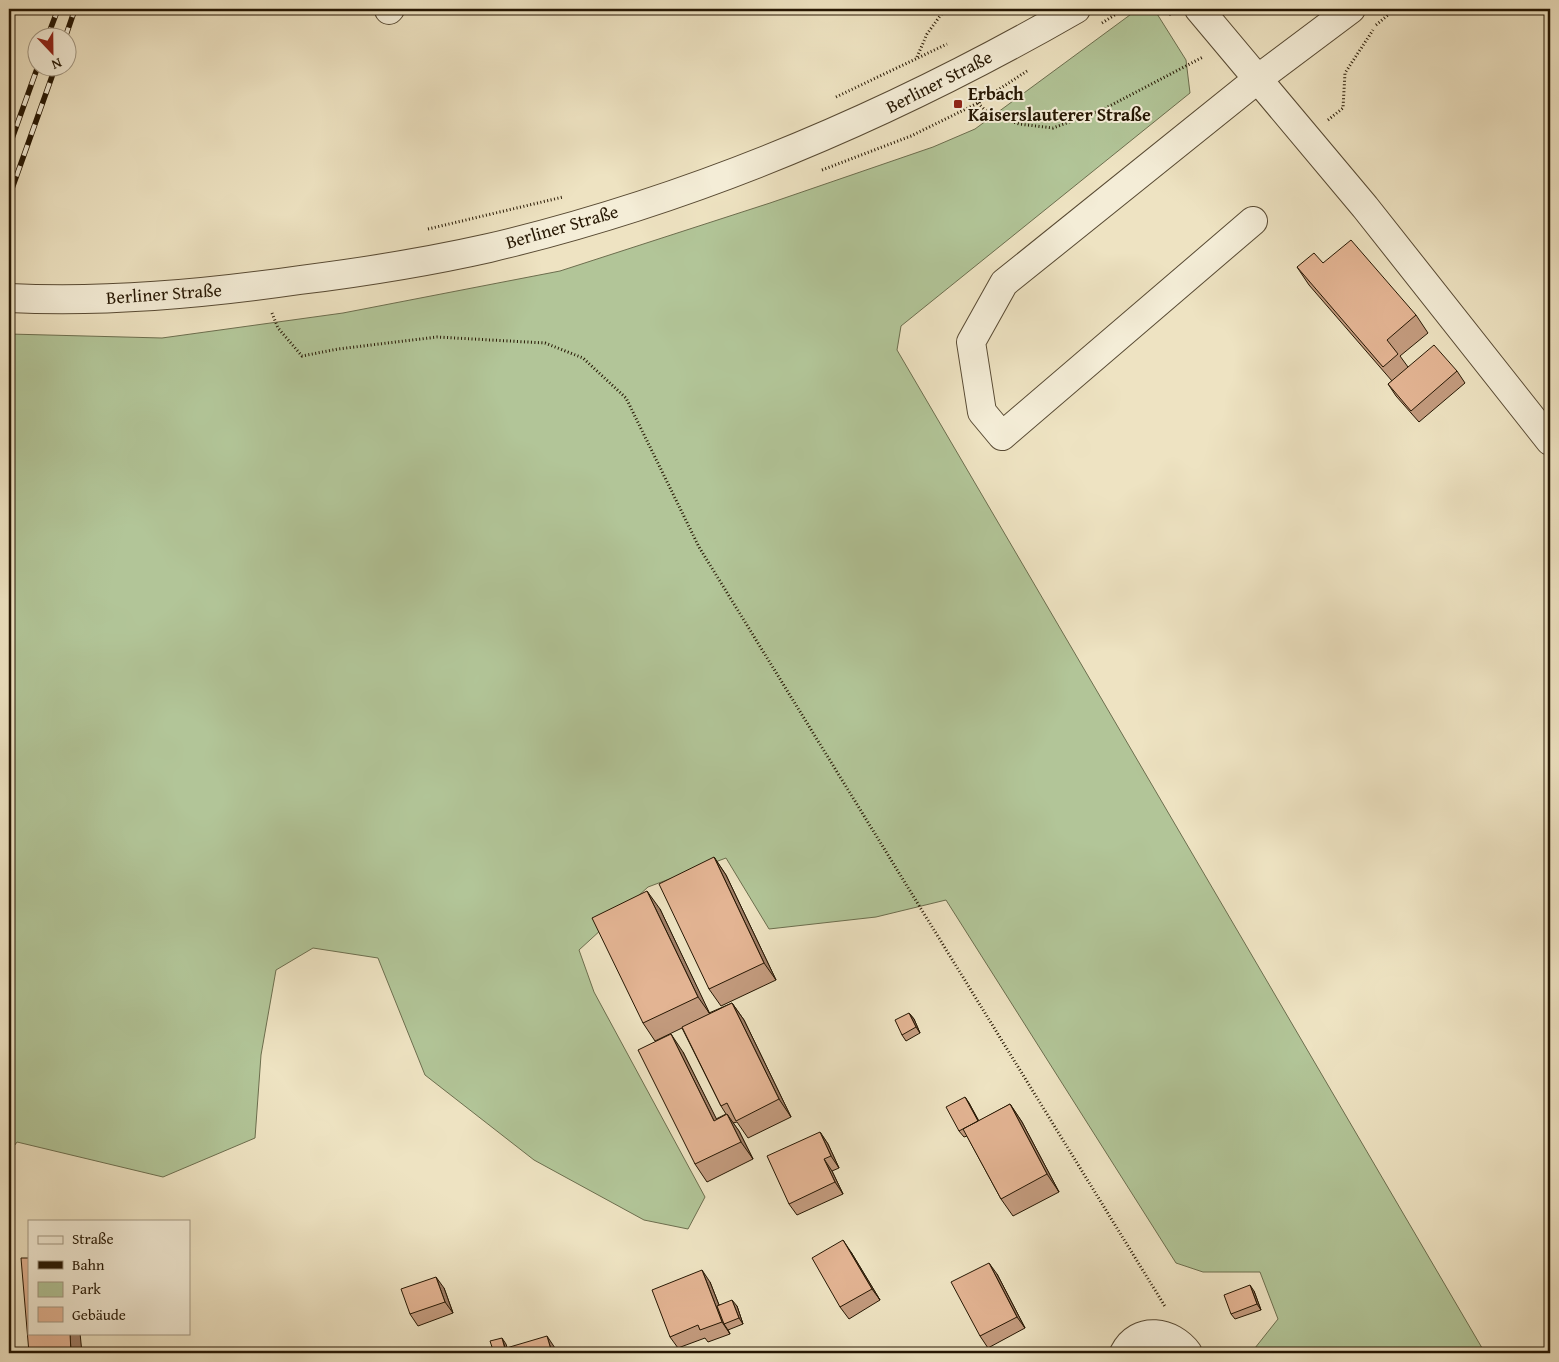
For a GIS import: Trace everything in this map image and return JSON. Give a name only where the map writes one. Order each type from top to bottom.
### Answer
[{"type":"street","name":"Berliner Straße","points":[[9,298],[40,300],[140,297],[265,285],[382,269],[488,248],[594,220],[712,182],[849,126],[932,88],[1076,9]]},
{"type":"street","points":[[1199,9],[1365,207],[1550,441]]},
{"type":"street","points":[[1253,221],[1002,436],[982,412],[971,342],[1004,283],[1258,78],[1351,9]]},
{"type":"street","points":[[1124,1353],[1136,1339],[1152,1334],[1167,1335],[1181,1343],[1188,1353]]},
{"type":"path","points":[[916,57],[927,34],[945,9]]},
{"type":"path","points":[[1108,19],[1124,9]]},
{"type":"path","points":[[1305,137],[1343,108],[1345,73],[1378,23],[1395,9]]},
{"type":"path","points":[[828,101],[916,57],[952,42]]},
{"type":"path","points":[[978,103],[987,112],[1019,124],[1053,128],[1102,110],[1206,55]]},
{"type":"path","points":[[419,232],[570,195]]},
{"type":"path","points":[[272,312],[278,328],[302,356],[338,349],[437,337],[545,343],[583,358],[626,398],[699,547],[968,988],[1166,1306],[1167,1335]]},
{"type":"green space","points":[[1138,9],[1154,9],[1186,60],[1190,93],[901,326],[897,350],[1485,1353],[1251,1353],[1278,1319],[1260,1272],[1203,1272],[1176,1263],[946,900],[876,917],[769,929],[726,858],[648,887],[579,950],[594,992],[705,1197],[688,1229],[644,1220],[534,1160],[425,1075],[378,958],[313,948],[276,970],[261,1055],[255,1138],[163,1177],[17,1142],[9,1153],[9,334],[162,338],[343,313],[560,271],[770,203],[933,147],[975,129]]},
{"type":"building","points":[[1351,240],[1416,315],[1387,340],[1398,354],[1383,367],[1297,267],[1314,253],[1323,263]]},
{"type":"building","points":[[1434,345],[1457,371],[1411,411],[1388,384]]},
{"type":"building","points":[[714,857],[764,963],[709,989],[659,884]]},
{"type":"building","points":[[647,891],[698,997],[643,1023],[592,918]]},
{"type":"building","points":[[732,1003],[779,1099],[736,1121],[727,1103],[721,1106],[682,1027]]},
{"type":"building","points":[[909,1013],[916,1027],[902,1035],[895,1020]]},
{"type":"building","points":[[671,1034],[714,1121],[727,1114],[741,1142],[695,1164],[638,1050]]},
{"type":"building","points":[[965,1097],[978,1121],[959,1131],[946,1107]]},
{"type":"building","points":[[1010,1104],[1047,1174],[1001,1199],[963,1129]]},
{"type":"building","points":[[820,1132],[831,1156],[824,1159],[835,1182],[789,1204],[767,1156]]},
{"type":"building","points":[[843,1240],[872,1289],[840,1307],[812,1258]]},
{"type":"building","points":[[21,1258],[28,1258],[28,1334],[70,1334],[71,1353],[29,1353]]},
{"type":"building","points":[[989,1263],[1017,1317],[980,1336],[951,1282]]},
{"type":"building","points":[[702,1270],[722,1322],[700,1330],[698,1325],[670,1337],[652,1290]]},
{"type":"building","points":[[436,1277],[445,1302],[410,1314],[401,1289]]},
{"type":"building","points":[[1250,1285],[1257,1304],[1231,1314],[1224,1295]]},
{"type":"building","points":[[732,1300],[739,1318],[724,1324],[717,1306]]},
{"type":"building","points":[[547,1336],[552,1353],[505,1353],[503,1349]]},
{"type":"building","points":[[502,1338],[505,1353],[494,1353],[490,1341]]},
{"type":"railway","points":[[51,28],[58,9]]},
{"type":"railway","points":[[68,28],[75,9]]},
{"type":"railway","points":[[9,147],[34,78]]},
{"type":"railway","points":[[9,197],[51,78]]},
{"type":"place","name":"Erbach Kaiserslauterer Straße","points":[[958,104]]}]
